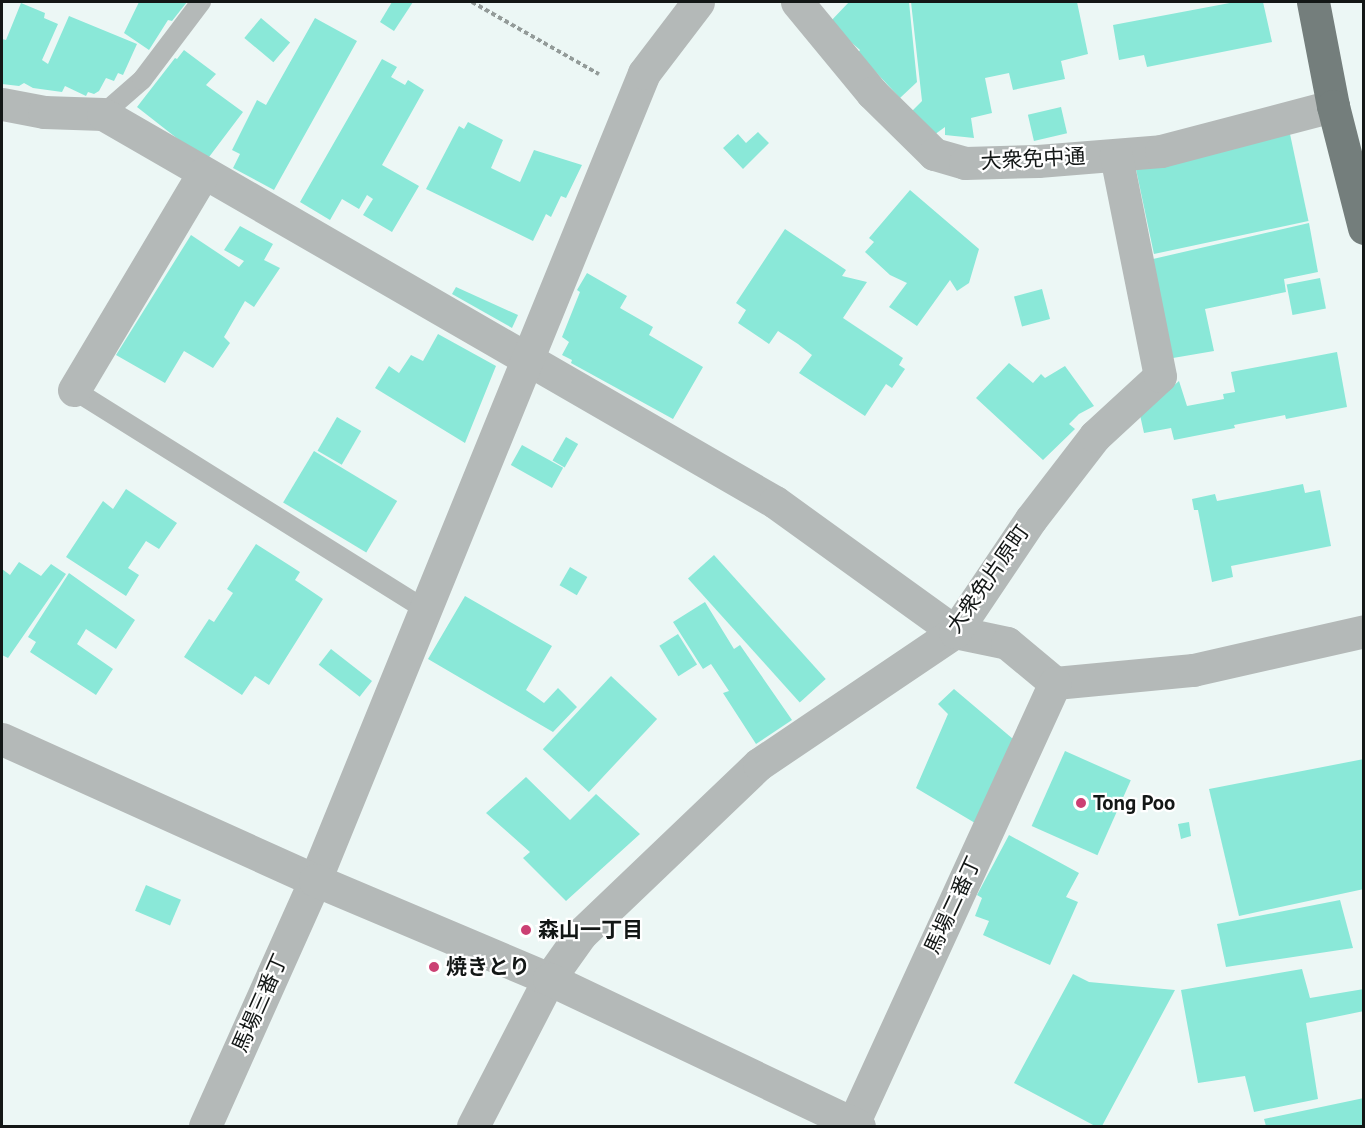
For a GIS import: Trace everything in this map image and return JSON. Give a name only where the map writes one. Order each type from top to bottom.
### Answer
[{"type":"highway","points":[[1313,2],[1333,106],[1364,228]]},
{"type":"street","name":"馬場三番丁","points":[[205,1126],[315,880],[635,93],[644,73],[698,2]]},
{"type":"street","name":"大衆免中通","points":[[797,2],[872,93],[934,154],[965,163],[1038,161],[1161,151],[1333,106]]},
{"type":"street","points":[[2,104],[44,112],[103,114],[526,361],[775,502],[955,632],[1007,643],[1055,683],[1192,670],[1364,631]]},
{"type":"street","name":"大衆免片原町","points":[[472,1126],[549,979],[581,934],[759,764],[955,632],[1031,519],[1095,436],[1160,376],[1116,155]]},
{"type":"street","points":[[74,390],[203,174]]},
{"type":"street","name":"馬場二番丁","points":[[855,1126],[1055,683]]},
{"type":"street","points":[[2,739],[315,880],[549,979],[855,1126]]},
{"type":"lane","points":[[103,114],[142,80],[201,2]]},
{"type":"lane","points":[[74,390],[424,609]]},
{"type":"path","points":[[472,2],[537,41],[635,93]]},
{"type":"building","points":[[139,2],[187,2],[172,21],[168,20],[149,50],[124,33]]},
{"type":"building","points":[[392,2],[413,2],[394,31],[380,22]]},
{"type":"building","points":[[849,2],[909,2],[917,82],[900,98],[858,53],[860,50],[829,23]]},
{"type":"building","points":[[911,2],[1077,2],[1088,54],[1061,61],[1065,79],[1013,90],[1009,73],[985,78],[992,113],[971,118],[974,138],[945,135],[945,127],[934,135],[911,112],[922,101]]},
{"type":"building","points":[[1235,2],[1263,2],[1272,42],[1147,67],[1144,55],[1119,60],[1113,25]]},
{"type":"building","points":[[21,3],[45,13],[44,18],[58,24],[42,60],[48,64],[69,16],[137,44],[123,75],[118,73],[114,81],[106,78],[99,91],[94,94],[88,92],[86,96],[65,86],[62,92],[33,88],[24,83],[19,86],[2,84],[2,39],[6,40]]},
{"type":"building","points":[[261,18],[290,42],[273,62],[244,38]]},
{"type":"building","points":[[315,18],[357,41],[274,190],[233,168],[240,154],[232,150],[257,100],[266,105]]},
{"type":"building","points":[[184,50],[216,74],[206,85],[243,112],[206,161],[137,107],[175,58],[177,59]]},
{"type":"building","points":[[382,59],[397,67],[391,77],[405,85],[408,80],[424,90],[382,165],[419,186],[392,232],[363,215],[373,199],[367,195],[359,209],[342,199],[330,220],[300,202]]},
{"type":"building","points":[[1061,107],[1067,133],[1034,141],[1028,115]]},
{"type":"building","points":[[468,122],[503,140],[491,168],[520,182],[534,150],[582,165],[566,198],[561,196],[551,217],[546,214],[533,241],[426,189],[459,126],[464,129]]},
{"type":"building","points":[[758,132],[769,143],[743,169],[723,148],[738,134],[746,143]]},
{"type":"building","points":[[1290,134],[1309,221],[1154,254],[1135,167]]},
{"type":"building","points":[[910,190],[979,249],[969,283],[957,291],[950,280],[917,326],[889,307],[907,283],[890,275],[865,252],[874,242],[869,238]]},
{"type":"building","points":[[1309,223],[1318,272],[1284,279],[1286,292],[1205,309],[1214,351],[1173,358],[1153,259]]},
{"type":"building","points":[[240,226],[273,244],[264,260],[280,268],[254,307],[245,301],[224,337],[230,343],[213,368],[184,351],[165,383],[116,355],[191,235],[239,267],[244,261],[224,250]]},
{"type":"building","points":[[785,229],[846,270],[842,276],[867,282],[843,318],[903,358],[899,365],[905,369],[892,388],[886,384],[865,416],[799,373],[812,355],[798,344],[778,331],[769,344],[738,323],[746,310],[736,303]]},
{"type":"building","points":[[587,273],[627,296],[620,308],[653,327],[649,335],[703,367],[673,419],[571,363],[572,360],[562,355],[569,342],[562,337],[580,292],[577,290]]},
{"type":"building","points":[[1320,278],[1326,308],[1293,315],[1287,284]]},
{"type":"building","points":[[456,287],[518,315],[512,328],[452,294]]},
{"type":"building","points":[[1042,289],[1050,319],[1022,326],[1014,297]]},
{"type":"building","points":[[438,334],[496,366],[465,443],[375,388],[389,366],[399,373],[411,355],[423,361]]},
{"type":"building","points":[[1337,352],[1347,407],[1286,419],[1285,415],[1174,440],[1171,428],[1144,433],[1140,415],[1179,381],[1187,406],[1224,399],[1223,394],[1235,392],[1231,372]]},
{"type":"building","points":[[1009,363],[1033,383],[1041,374],[1045,378],[1065,366],[1094,406],[1079,414],[1069,424],[1075,429],[1043,460],[976,398]]},
{"type":"building","points":[[337,417],[361,431],[342,465],[318,451]]},
{"type":"building","points":[[566,437],[578,444],[565,467],[552,460]]},
{"type":"building","points":[[522,445],[563,468],[552,488],[511,465]]},
{"type":"building","points":[[314,451],[397,501],[366,552],[283,502]]},
{"type":"building","points":[[1303,484],[1305,493],[1320,490],[1331,546],[1231,566],[1233,577],[1212,582],[1198,510],[1194,510],[1192,499],[1215,494],[1217,501]]},
{"type":"building","points":[[126,489],[177,523],[159,549],[146,541],[128,568],[139,575],[126,596],[66,557],[103,501],[113,509]]},
{"type":"building","points":[[256,544],[300,572],[295,580],[323,599],[269,685],[255,676],[242,695],[184,657],[209,619],[214,622],[233,593],[227,589]]},
{"type":"building","points":[[714,555],[826,679],[800,703],[688,578]]},
{"type":"building","points":[[19,562],[41,576],[51,564],[66,574],[8,658],[2,655],[2,569],[10,575]]},
{"type":"building","points":[[570,567],[587,577],[577,595],[560,585]]},
{"type":"building","points":[[69,573],[135,620],[116,649],[86,629],[77,644],[113,669],[96,695],[30,652],[36,642],[28,637]]},
{"type":"building","points":[[465,596],[552,646],[526,690],[544,703],[558,688],[577,707],[553,732],[428,659]]},
{"type":"building","points":[[705,602],[734,649],[740,645],[792,720],[756,744],[723,693],[729,691],[711,664],[703,669],[673,622]]},
{"type":"building","points":[[678,634],[697,665],[678,676],[659,646]]},
{"type":"building","points":[[331,649],[372,681],[360,697],[319,665]]},
{"type":"building","points":[[611,676],[657,719],[589,792],[543,749]]},
{"type":"building","points":[[954,689],[1013,739],[975,823],[916,788],[948,714],[938,704]]},
{"type":"building","name":"Tong Poo","points":[[1065,751],[1131,780],[1097,855],[1032,826]]},
{"type":"building","points":[[1364,759],[1364,889],[1239,916],[1209,789]]},
{"type":"building","points":[[526,777],[570,820],[596,794],[640,834],[566,901],[523,858],[530,852],[486,813]]},
{"type":"building","points":[[1189,822],[1191,836],[1181,839],[1178,824]]},
{"type":"building","points":[[1009,835],[1079,873],[1066,897],[1078,902],[1050,965],[983,935],[989,921],[975,916],[982,898],[977,895]]},
{"type":"building","points":[[146,885],[181,900],[170,926],[135,911]]},
{"type":"building","points":[[1340,900],[1353,948],[1226,967],[1217,924]]},
{"type":"building","points":[[1302,969],[1310,998],[1364,989],[1364,1011],[1306,1023],[1318,1099],[1254,1112],[1245,1076],[1198,1083],[1181,990]]},
{"type":"building","points":[[1073,974],[1089,982],[1175,990],[1102,1126],[1095,1126],[1014,1083]]},
{"type":"building","points":[[1364,1098],[1364,1126],[1266,1126],[1264,1119]]},
{"type":"place","name":"Tong Poo","points":[[1081,803]]},
{"type":"place","name":"森山一丁目","points":[[526,930]]},
{"type":"place","name":"焼きとり","points":[[434,967]]}]
